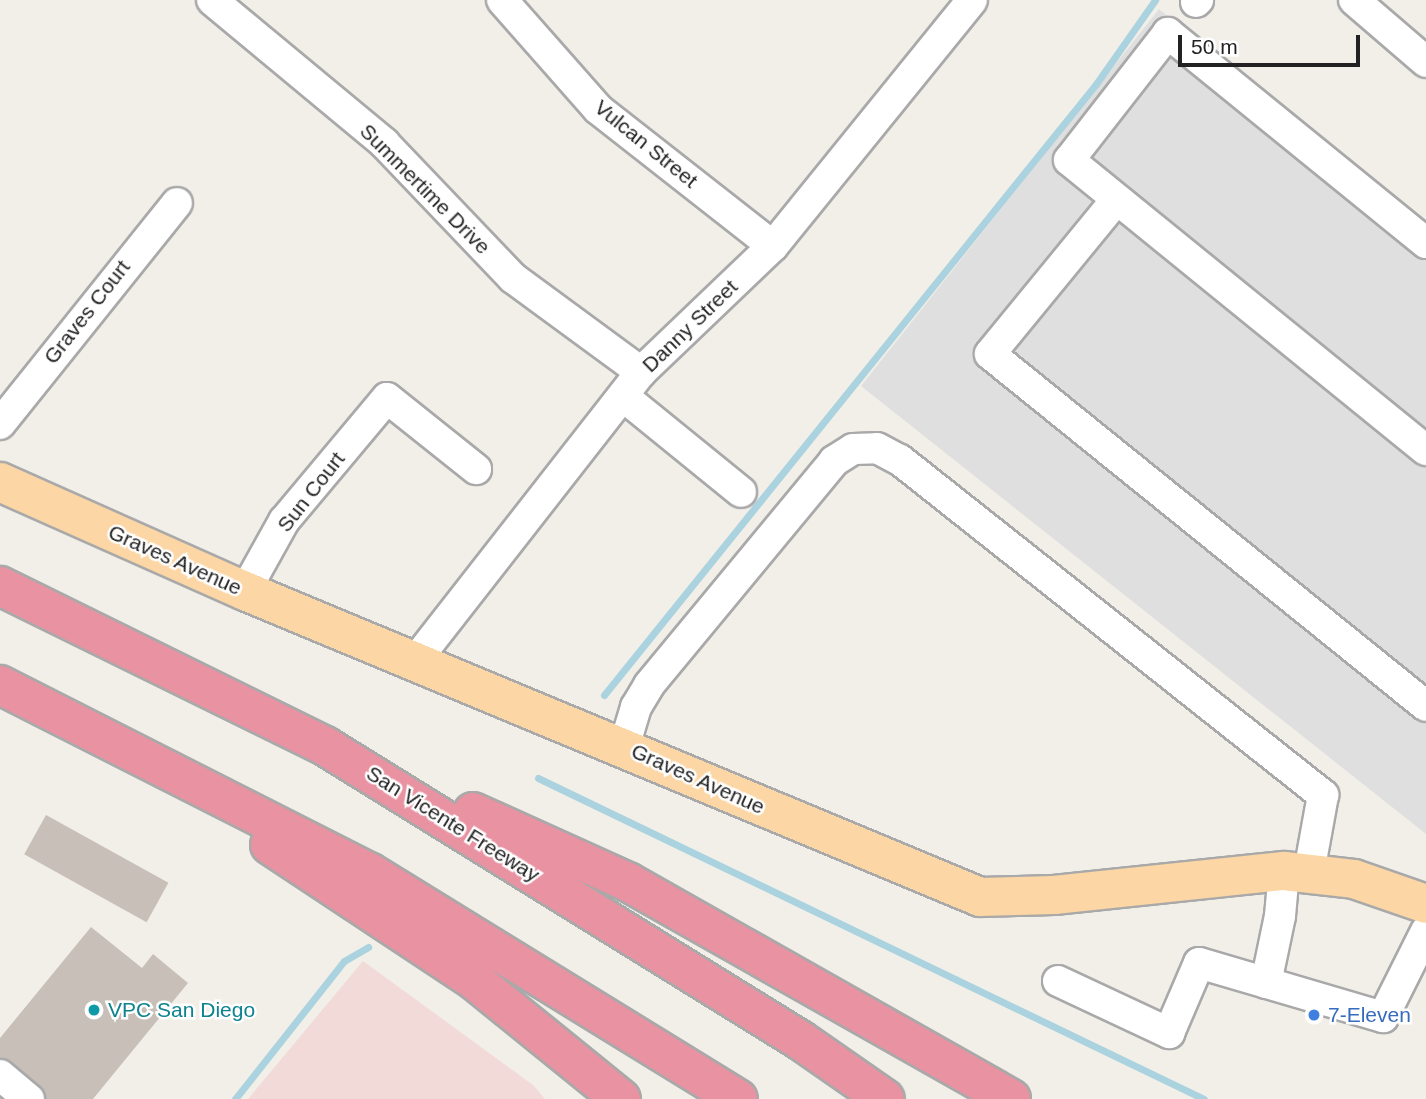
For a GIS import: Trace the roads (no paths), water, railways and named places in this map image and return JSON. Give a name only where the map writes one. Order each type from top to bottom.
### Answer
[{"type":"highway","name":"San Vicente Freeway","points":[[0,586],[325,746],[800,1040],[885,1099]]},
{"type":"highway","points":[[0,685],[369,872],[738,1099]]},
{"type":"highway","points":[[116,744],[474,980],[621,1099]]},
{"type":"highway","points":[[325,746],[628,882],[1011,1099]]},
{"type":"main road","name":"Graves Avenue","points":[[0,482],[245,591],[624,747],[924,877],[980,897],[1054,895],[1296,872],[1354,878],[1426,904]]},
{"type":"street","name":"Summertime Drive","points":[[212,0],[384,143],[513,278],[642,372]]},
{"type":"street","name":"Vulcan Street","points":[[502,0],[598,109],[773,246]]},
{"type":"street","points":[[1354,0],[1426,62]]},
{"type":"street","name":"Danny Street","points":[[415,660],[642,372],[773,246],[966,2]]},
{"type":"street","points":[[1426,243],[1168,33],[1069,160],[1426,450]]},
{"type":"street","points":[[1116,200],[990,354],[1426,706]]},
{"type":"street","name":"Graves Court","points":[[0,424],[177,203]]},
{"type":"street","points":[[623,396],[741,492]]},
{"type":"street","name":"Sun Court","points":[[245,591],[284,521],[387,398],[476,469]]},
{"type":"street","points":[[624,747],[636,707],[649,685],[834,461],[853,449],[877,448],[900,460],[1323,795],[1280,916],[1266,983]]},
{"type":"street","points":[[1058,981],[1169,1033],[1199,963],[1383,1017],[1426,931]]},
{"type":"street","points":[[0,1075],[29,1099]]},
{"type":"waterway","points":[[604,695],[1096,84],[1155,0]]},
{"type":"waterway","points":[[538,778],[1204,1099]]},
{"type":"waterway","points":[[235,1099],[344,961],[368,947]]},
{"type":"place","name":"VPC San Diego","points":[[94,1010]]},
{"type":"place","name":"7-Eleven","points":[[1314,1015]]}]
